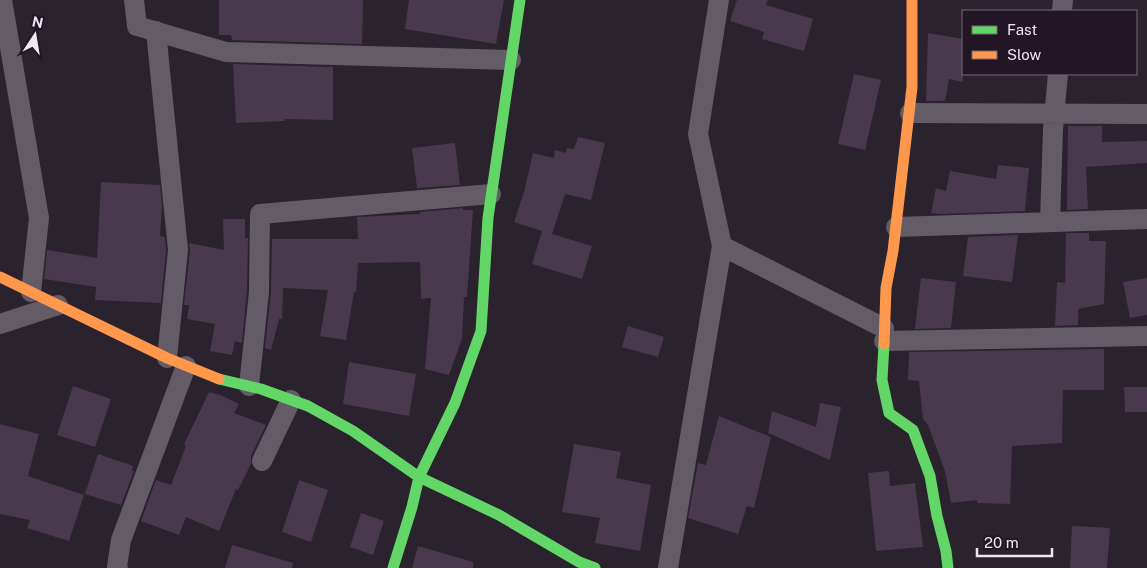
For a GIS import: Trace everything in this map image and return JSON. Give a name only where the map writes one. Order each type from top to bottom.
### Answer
[{"type":"street","points":[[2,0],[39,218],[31,292]]},
{"type":"street","points":[[134,0],[137,26],[226,52],[511,60]]},
{"type":"street","points":[[393,568],[412,507],[419,477],[455,403],[481,331],[488,218],[520,0]]},
{"type":"street","points":[[668,568],[722,246],[698,134],[719,0]]},
{"type":"street","points":[[912,0],[912,87],[910,113],[896,227],[886,288],[882,380],[889,413],[913,430],[930,476],[948,568]]},
{"type":"street","points":[[156,32],[178,250],[167,358]]},
{"type":"street","points":[[1050,222],[1054,114],[1058,75]]},
{"type":"street","points":[[910,113],[1147,114]]},
{"type":"street","points":[[249,386],[259,292],[260,214],[491,194]]},
{"type":"street","points":[[896,227],[1147,219]]},
{"type":"street","points":[[722,246],[884,335],[1147,336]]},
{"type":"street","points":[[0,277],[186,366],[215,378],[249,386],[308,406],[353,431],[419,477],[499,515],[579,562],[595,568]]},
{"type":"street","points":[[0,324],[58,305]]},
{"type":"street","points":[[118,568],[121,540],[186,366]]},
{"type":"street","points":[[262,461],[291,400]]},
{"type":"building","points":[[219,0],[363,0],[362,44],[232,40],[231,35],[219,35]]},
{"type":"building","points":[[409,0],[504,0],[496,44],[405,29]]},
{"type":"building","points":[[737,0],[768,0],[766,5],[813,19],[804,51],[762,39],[764,32],[730,21]]},
{"type":"building","points":[[928,33],[962,39],[963,82],[949,79],[945,101],[926,101]]},
{"type":"building","points":[[233,64],[333,67],[333,120],[284,119],[285,121],[236,123]]},
{"type":"building","points":[[854,74],[881,80],[865,150],[838,144]]},
{"type":"building","points":[[1068,126],[1102,126],[1102,142],[1147,141],[1147,163],[1086,167],[1088,209],[1067,210]]},
{"type":"building","points":[[578,137],[605,143],[591,200],[565,194],[552,234],[592,246],[582,279],[532,264],[542,231],[514,222],[524,192],[533,153],[554,158],[555,150],[566,153],[567,148],[574,149]]},
{"type":"building","points":[[455,143],[460,185],[417,188],[412,148]]},
{"type":"building","points":[[998,165],[1029,168],[1025,211],[931,213],[936,188],[946,191],[950,171],[996,179]]},
{"type":"building","points":[[101,182],[160,185],[162,206],[160,236],[165,237],[166,250],[161,303],[95,300],[96,287],[44,279],[47,250],[97,258]]},
{"type":"building","points":[[463,208],[463,210],[473,210],[467,297],[464,297],[462,339],[449,375],[425,369],[431,298],[421,299],[420,262],[358,263],[356,292],[354,292],[346,340],[320,336],[328,290],[283,288],[282,319],[279,319],[271,350],[265,348],[271,292],[272,239],[358,239],[357,217],[420,214],[420,212]]},
{"type":"building","points":[[223,219],[245,219],[245,238],[248,238],[247,291],[242,343],[235,341],[232,355],[210,351],[215,324],[187,319],[189,305],[184,305],[190,251],[189,243],[224,250]]},
{"type":"building","points":[[1066,233],[1089,233],[1089,241],[1106,241],[1104,304],[1078,309],[1078,325],[1055,326],[1057,282],[1065,283]]},
{"type":"building","points":[[1018,235],[1012,282],[963,276],[968,237]]},
{"type":"building","points":[[921,278],[956,282],[951,328],[915,329]]},
{"type":"building","points":[[1147,278],[1147,315],[1130,318],[1123,282]]},
{"type":"building","points":[[628,326],[664,337],[658,357],[622,347]]},
{"type":"building","points":[[1104,349],[1104,390],[1063,390],[1062,443],[1012,446],[1010,504],[977,503],[977,500],[951,503],[945,471],[928,425],[923,419],[919,381],[908,380],[909,352]]},
{"type":"building","points":[[349,362],[416,374],[409,416],[343,404]]},
{"type":"building","points":[[73,386],[111,399],[95,447],[57,435]]},
{"type":"building","points":[[1124,387],[1147,387],[1147,412],[1125,412]]},
{"type":"building","points":[[209,392],[239,404],[234,413],[266,425],[251,456],[251,464],[238,490],[236,489],[219,531],[186,517],[179,535],[141,521],[156,480],[171,485],[186,446],[184,444]]},
{"type":"building","points":[[820,403],[841,407],[830,460],[768,433],[772,411],[816,427]]},
{"type":"building","points":[[719,416],[771,437],[754,508],[747,506],[738,534],[688,518],[698,463],[706,465]]},
{"type":"building","points":[[0,424],[39,434],[28,476],[84,495],[69,541],[27,528],[30,520],[0,514]]},
{"type":"building","points":[[574,444],[621,452],[616,478],[651,485],[640,551],[595,543],[600,518],[562,512]]},
{"type":"building","points":[[98,454],[133,466],[132,471],[134,471],[121,505],[85,494]]},
{"type":"building","points":[[889,471],[890,486],[915,483],[923,547],[876,551],[868,473]]},
{"type":"building","points":[[299,480],[328,490],[311,542],[282,532]]},
{"type":"building","points":[[361,513],[384,521],[373,555],[350,547]]},
{"type":"building","points":[[1072,526],[1110,528],[1107,568],[1070,568]]},
{"type":"building","points":[[232,545],[293,563],[292,568],[225,568]]},
{"type":"building","points":[[418,546],[473,562],[473,568],[412,568]]},
{"type":"traffic: fast","points":[[393,568],[412,507],[419,477],[455,403],[481,331],[488,218],[520,0]]},
{"type":"traffic: fast","points":[[884,344],[882,380],[889,413],[913,430],[930,476],[948,568]]},
{"type":"traffic: fast","points":[[219,379],[261,389],[308,406],[353,431],[419,477],[499,515],[579,562],[595,568]]},
{"type":"traffic: slow","points":[[884,344],[886,288],[893,251],[912,87],[912,0]]},
{"type":"traffic: slow","points":[[0,277],[167,358],[219,379]]}]
